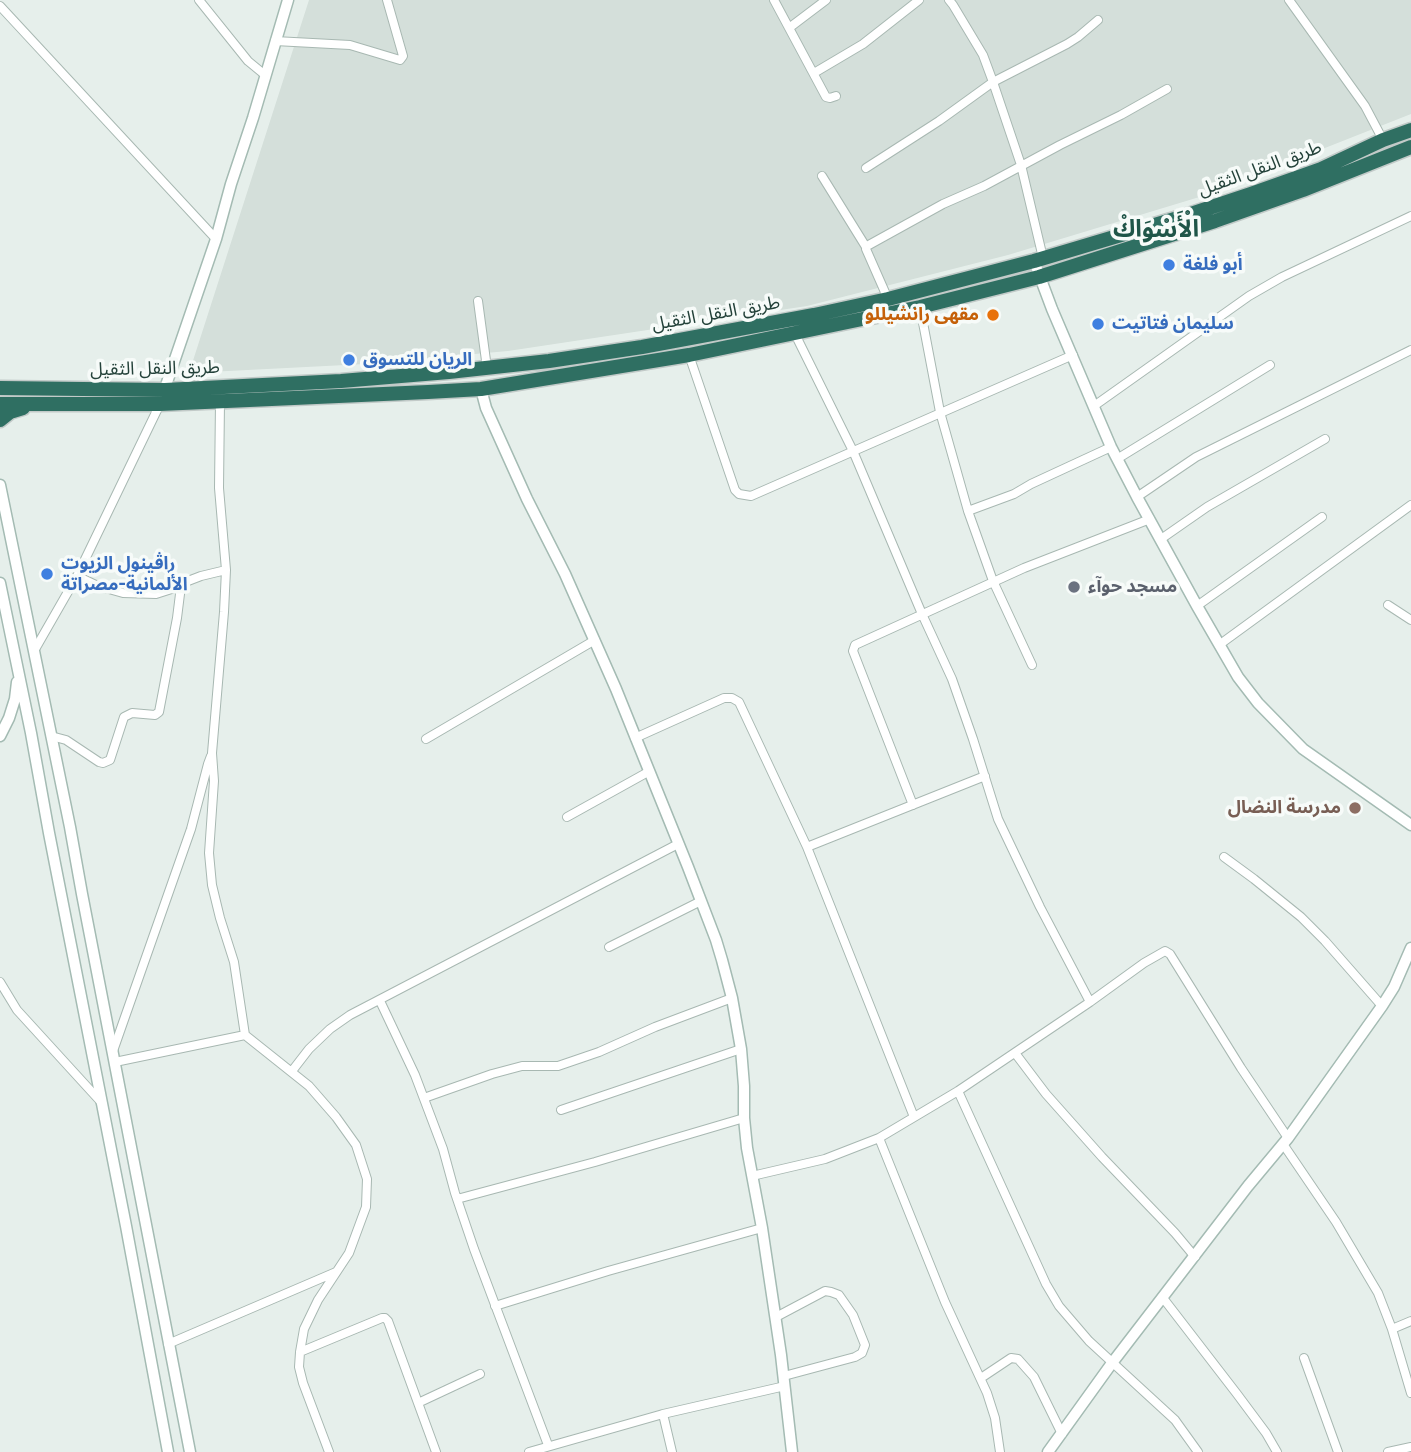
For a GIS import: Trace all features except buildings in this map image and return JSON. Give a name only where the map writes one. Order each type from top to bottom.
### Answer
[{"type":"highway","name":"طريق النقل الثقيل","points":[[0,404],[34,405],[162,397],[487,368],[642,347],[814,315],[888,299],[1163,223],[1321,169],[1411,130]]},
{"type":"highway","name":"طريق النقل الثقيل","points":[[0,388],[219,402],[481,389],[689,355],[920,307],[1039,277],[1215,221],[1409,153]]},
{"type":"highway","points":[[0,420],[10,412],[34,405]]},
{"type":"street","points":[[199,0],[248,61],[265,75]]},
{"type":"street","points":[[34,651],[77,576],[162,397],[216,239],[288,0]]},
{"type":"street","points":[[275,41],[351,45],[400,60],[403,55],[387,0]]},
{"type":"street","points":[[774,0],[826,97],[830,99],[836,96]]},
{"type":"street","points":[[789,28],[826,0]]},
{"type":"street","points":[[814,74],[863,44],[919,0]]},
{"type":"street","points":[[1289,0],[1364,106],[1383,140]]},
{"type":"street","points":[[953,2],[983,55],[1021,165],[1039,277],[1111,447],[1197,606],[1238,677],[1258,703],[1291,737],[1411,825]]},
{"type":"street","points":[[0,6],[216,239]]},
{"type":"street","points":[[866,168],[932,126],[993,82],[1079,37],[1098,20]]},
{"type":"street","points":[[866,247],[943,204],[984,186],[1167,89]]},
{"type":"street","points":[[822,176],[866,247],[888,299]]},
{"type":"street","points":[[1094,406],[1249,296],[1282,277],[1411,216]]},
{"type":"street","points":[[478,301],[487,368]]},
{"type":"street","points":[[920,307],[940,412],[968,511],[993,581],[1032,665]]},
{"type":"street","points":[[795,334],[853,452],[952,679],[998,819],[1090,1002]]},
{"type":"street","points":[[1137,497],[1196,457],[1411,350]]},
{"type":"street","points":[[689,355],[735,491],[751,496],[1073,355]]},
{"type":"street","points":[[1117,459],[1270,365]]},
{"type":"street","points":[[481,389],[486,408],[527,499],[595,640],[716,940],[732,998],[741,1049],[747,1148],[762,1228],[792,1452]]},
{"type":"street","points":[[219,402],[219,488],[226,570],[225,612],[212,753],[214,781],[208,853],[212,885],[234,962],[245,1035],[309,1086],[336,1117],[356,1145],[367,1180],[366,1207],[359,1229],[349,1253],[313,1310],[304,1329],[300,1352],[299,1367],[303,1383],[329,1452]]},
{"type":"street","points":[[1161,539],[1207,507],[1325,439]]},
{"type":"street","points":[[968,511],[1014,494],[1111,447]]},
{"type":"street","points":[[0,485],[71,827],[190,1452]]},
{"type":"street","points":[[1219,645],[1411,505]]},
{"type":"street","points":[[1197,606],[1322,516]]},
{"type":"street","points":[[913,805],[853,651],[855,645],[993,581],[1150,519]]},
{"type":"street","points":[[77,576],[98,586],[123,593],[156,594],[201,576],[226,570]]},
{"type":"street","points":[[0,583],[127,1226],[168,1452]]},
{"type":"street","points":[[51,736],[66,740],[99,762],[106,762],[110,760],[124,717],[132,713],[157,714],[176,628],[181,586]]},
{"type":"street","points":[[1388,605],[1411,620]]},
{"type":"street","points":[[426,738],[595,640]]},
{"type":"street","points":[[0,736],[15,699],[18,673]]},
{"type":"street","points":[[635,738],[724,698],[739,702],[807,848],[914,1117]]},
{"type":"street","points":[[114,1057],[191,829],[212,753]]},
{"type":"street","points":[[567,817],[648,772]]},
{"type":"street","points":[[807,848],[985,776]]},
{"type":"street","points":[[292,1071],[309,1049],[330,1029],[351,1016],[678,844]]},
{"type":"street","points":[[1224,857],[1301,917],[1382,1006]]},
{"type":"street","points":[[609,947],[701,901]]},
{"type":"street","points":[[1055,1449],[1062,1434],[1112,1363],[1285,1141],[1407,972],[1411,948]]},
{"type":"street","points":[[752,1177],[825,1159],[879,1138],[958,1091],[1161,952],[1168,953],[1362,1264],[1378,1293],[1392,1329],[1411,1393]]},
{"type":"street","points":[[0,982],[17,1010],[102,1103]]},
{"type":"street","points":[[424,1098],[522,1066],[558,1066],[732,998]]},
{"type":"street","points":[[380,1001],[424,1098],[495,1306],[548,1446]]},
{"type":"street","points":[[114,1057],[245,1035]]},
{"type":"street","points":[[561,1110],[741,1049]]},
{"type":"street","points":[[1015,1053],[1046,1094],[1195,1257]]},
{"type":"street","points":[[958,1091],[1046,1284],[1059,1306],[1112,1363],[1175,1420],[1198,1452]]},
{"type":"street","points":[[457,1199],[744,1118]]},
{"type":"street","points":[[879,1138],[945,1302],[981,1378],[995,1418],[1000,1452]]},
{"type":"street","points":[[127,1226],[145,1223]]},
{"type":"street","points":[[495,1306],[608,1270],[762,1228]]},
{"type":"street","points":[[169,1344],[337,1272]]},
{"type":"street","points":[[529,1452],[784,1381],[855,1357],[862,1353],[865,1345],[853,1315],[839,1294],[825,1291],[775,1317]]},
{"type":"street","points":[[1163,1298],[1266,1433],[1277,1452]]},
{"type":"street","points":[[300,1352],[385,1318],[436,1452]]},
{"type":"street","points":[[1392,1329],[1411,1321]]},
{"type":"street","points":[[981,1378],[1011,1358],[1018,1360],[1034,1377],[1062,1434]]},
{"type":"street","points":[[1304,1358],[1338,1452]]},
{"type":"street","points":[[418,1403],[480,1374]]},
{"type":"street","points":[[663,1414],[672,1452]]},
{"type":"street","points":[[1388,1452],[1411,1447]]},
{"type":"shaded area","points":[[309,0],[1411,0],[1411,114],[1206,195],[1008,255],[807,306],[508,351],[404,362],[189,373]]},
{"type":"place","name":"أبو فلغة","points":[[1169,265]]},
{"type":"place","name":"مقهى رانشيللو","points":[[993,315]]},
{"type":"place","name":"سليمان فتاتيت","points":[[1098,324]]},
{"type":"place","name":"الريان للتسوق","points":[[349,360]]},
{"type":"place","name":"راڤينول الزيوت الألمانية-مصراتة","points":[[47,574]]},
{"type":"place","name":"مسجد حوآء","points":[[1074,587]]},
{"type":"place","name":"مدرسة النضال","points":[[1355,808]]},
{"type":"district","name":"الْأَسْوَاكْ","points":[[1156,230]]}]
